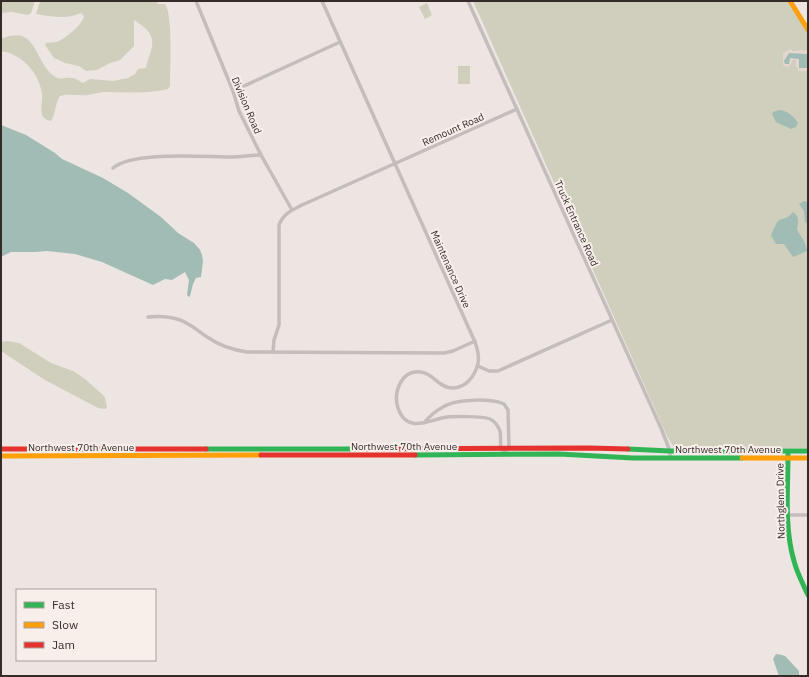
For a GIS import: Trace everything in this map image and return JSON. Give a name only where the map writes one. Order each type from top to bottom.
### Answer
[{"type":"main road","points":[[790,1],[808,30]]},
{"type":"main road","name":"Northwest 70th Avenue","points":[[1,449],[588,448],[670,451],[808,451]]},
{"type":"main road","name":"Northglenn Drive","points":[[788,451],[788,535],[798,575],[808,595]]},
{"type":"main road","name":"Northwest 70th Avenue","points":[[1,456],[579,454],[633,458],[808,458]]},
{"type":"street","name":"Division Road","points":[[196,1],[240,111],[261,155],[292,210]]},
{"type":"street","name":"Maintenance Drive","points":[[322,1],[475,341],[478,352],[478,366]]},
{"type":"street","name":"Truck Entrance Road","points":[[468,1],[670,451]]},
{"type":"street","points":[[233,91],[340,42]]},
{"type":"street","name":"Remount Road","points":[[292,210],[517,109]]},
{"type":"street","points":[[113,168],[118,163],[124,161],[152,157],[232,157],[261,155]]},
{"type":"street","points":[[272,352],[279,325],[279,225],[285,215],[292,210]]},
{"type":"street","points":[[148,317],[169,317],[181,320],[215,342],[235,350],[247,352],[444,353],[453,351],[475,341]]},
{"type":"street","points":[[501,454],[500,430],[490,419],[448,417],[416,424],[407,421],[403,418],[397,404],[397,390],[402,380],[406,375],[411,373],[423,372],[442,385],[457,388],[465,385],[469,381],[478,366],[489,370],[498,371],[612,320]]},
{"type":"street","points":[[424,423],[435,412],[450,404],[473,401],[500,402],[504,404],[508,410],[509,448],[501,454]]},
{"type":"street","points":[[670,451],[670,458]]},
{"type":"street","points":[[788,514],[808,515]]},
{"type":"green space","points":[[1,1],[35,1],[31,13],[28,15],[12,12],[1,13]]},
{"type":"green space","points":[[40,1],[156,1],[158,4],[165,4],[168,9],[171,56],[170,86],[168,89],[145,92],[106,92],[88,95],[63,95],[58,99],[51,121],[45,119],[41,112],[42,93],[37,78],[28,65],[22,60],[9,53],[1,51],[1,39],[9,36],[26,38],[35,49],[48,71],[54,76],[60,79],[73,78],[83,83],[90,79],[113,81],[128,78],[135,74],[138,69],[146,68],[151,52],[152,42],[149,33],[144,27],[134,20],[134,46],[120,60],[110,63],[97,70],[86,71],[79,66],[65,63],[54,58],[45,45],[46,43],[57,42],[66,37],[81,23],[84,16],[81,13],[64,17],[36,14]]},
{"type":"green space","points":[[473,1],[788,1],[808,32],[808,448],[678,448],[673,446],[667,436]]},
{"type":"green space","points":[[427,3],[432,15],[425,19],[419,7]]},
{"type":"green space","points":[[458,66],[470,66],[470,84],[458,84]]},
{"type":"green space","points":[[8,341],[19,343],[51,363],[73,371],[85,379],[104,396],[107,407],[105,409],[98,408],[45,380],[1,351],[1,342]]},
{"type":"shaded area","points":[[791,49],[792,51],[808,51],[808,71],[798,71],[796,60],[792,60],[791,64],[787,67],[783,65],[783,53]],"holes":[[[807,54],[806,68],[799,67],[799,59],[790,58],[789,64],[784,61],[787,56]]]},
{"type":"water","points":[[789,53],[807,54],[807,68],[799,68],[799,59],[790,58],[789,64],[785,64],[784,61]]},
{"type":"water","points":[[779,110],[790,114],[795,118],[798,123],[796,127],[791,129],[776,122],[772,114],[773,112]]},
{"type":"water","points":[[1,125],[26,135],[62,159],[103,178],[128,193],[161,217],[178,233],[194,243],[200,250],[203,261],[201,277],[196,278],[190,296],[189,297],[187,295],[189,280],[185,272],[172,280],[165,279],[153,285],[102,262],[75,254],[47,251],[11,252],[1,257]]},
{"type":"water","points":[[804,201],[808,202],[808,222],[805,223],[804,211],[799,204]]},
{"type":"water","points":[[793,212],[798,218],[797,230],[804,241],[807,251],[793,257],[784,244],[776,244],[771,235],[779,220],[788,217]]},
{"type":"water","points":[[776,654],[785,656],[799,671],[799,676],[779,676],[773,659]]},
{"type":"traffic: fast","points":[[206,449],[366,449]]},
{"type":"traffic: fast","points":[[628,449],[670,451],[808,451]]},
{"type":"traffic: fast","points":[[415,455],[559,454],[633,458],[742,458]]},
{"type":"traffic: fast","points":[[788,454],[787,508],[789,535],[795,565],[808,595]]},
{"type":"traffic: slow","points":[[790,1],[808,30]]},
{"type":"traffic: slow","points":[[1,456],[261,455]]},
{"type":"traffic: slow","points":[[742,458],[808,458]]},
{"type":"traffic: jam","points":[[1,449],[206,449]]},
{"type":"traffic: jam","points":[[366,449],[628,449]]},
{"type":"traffic: jam","points":[[261,455],[415,455]]}]
